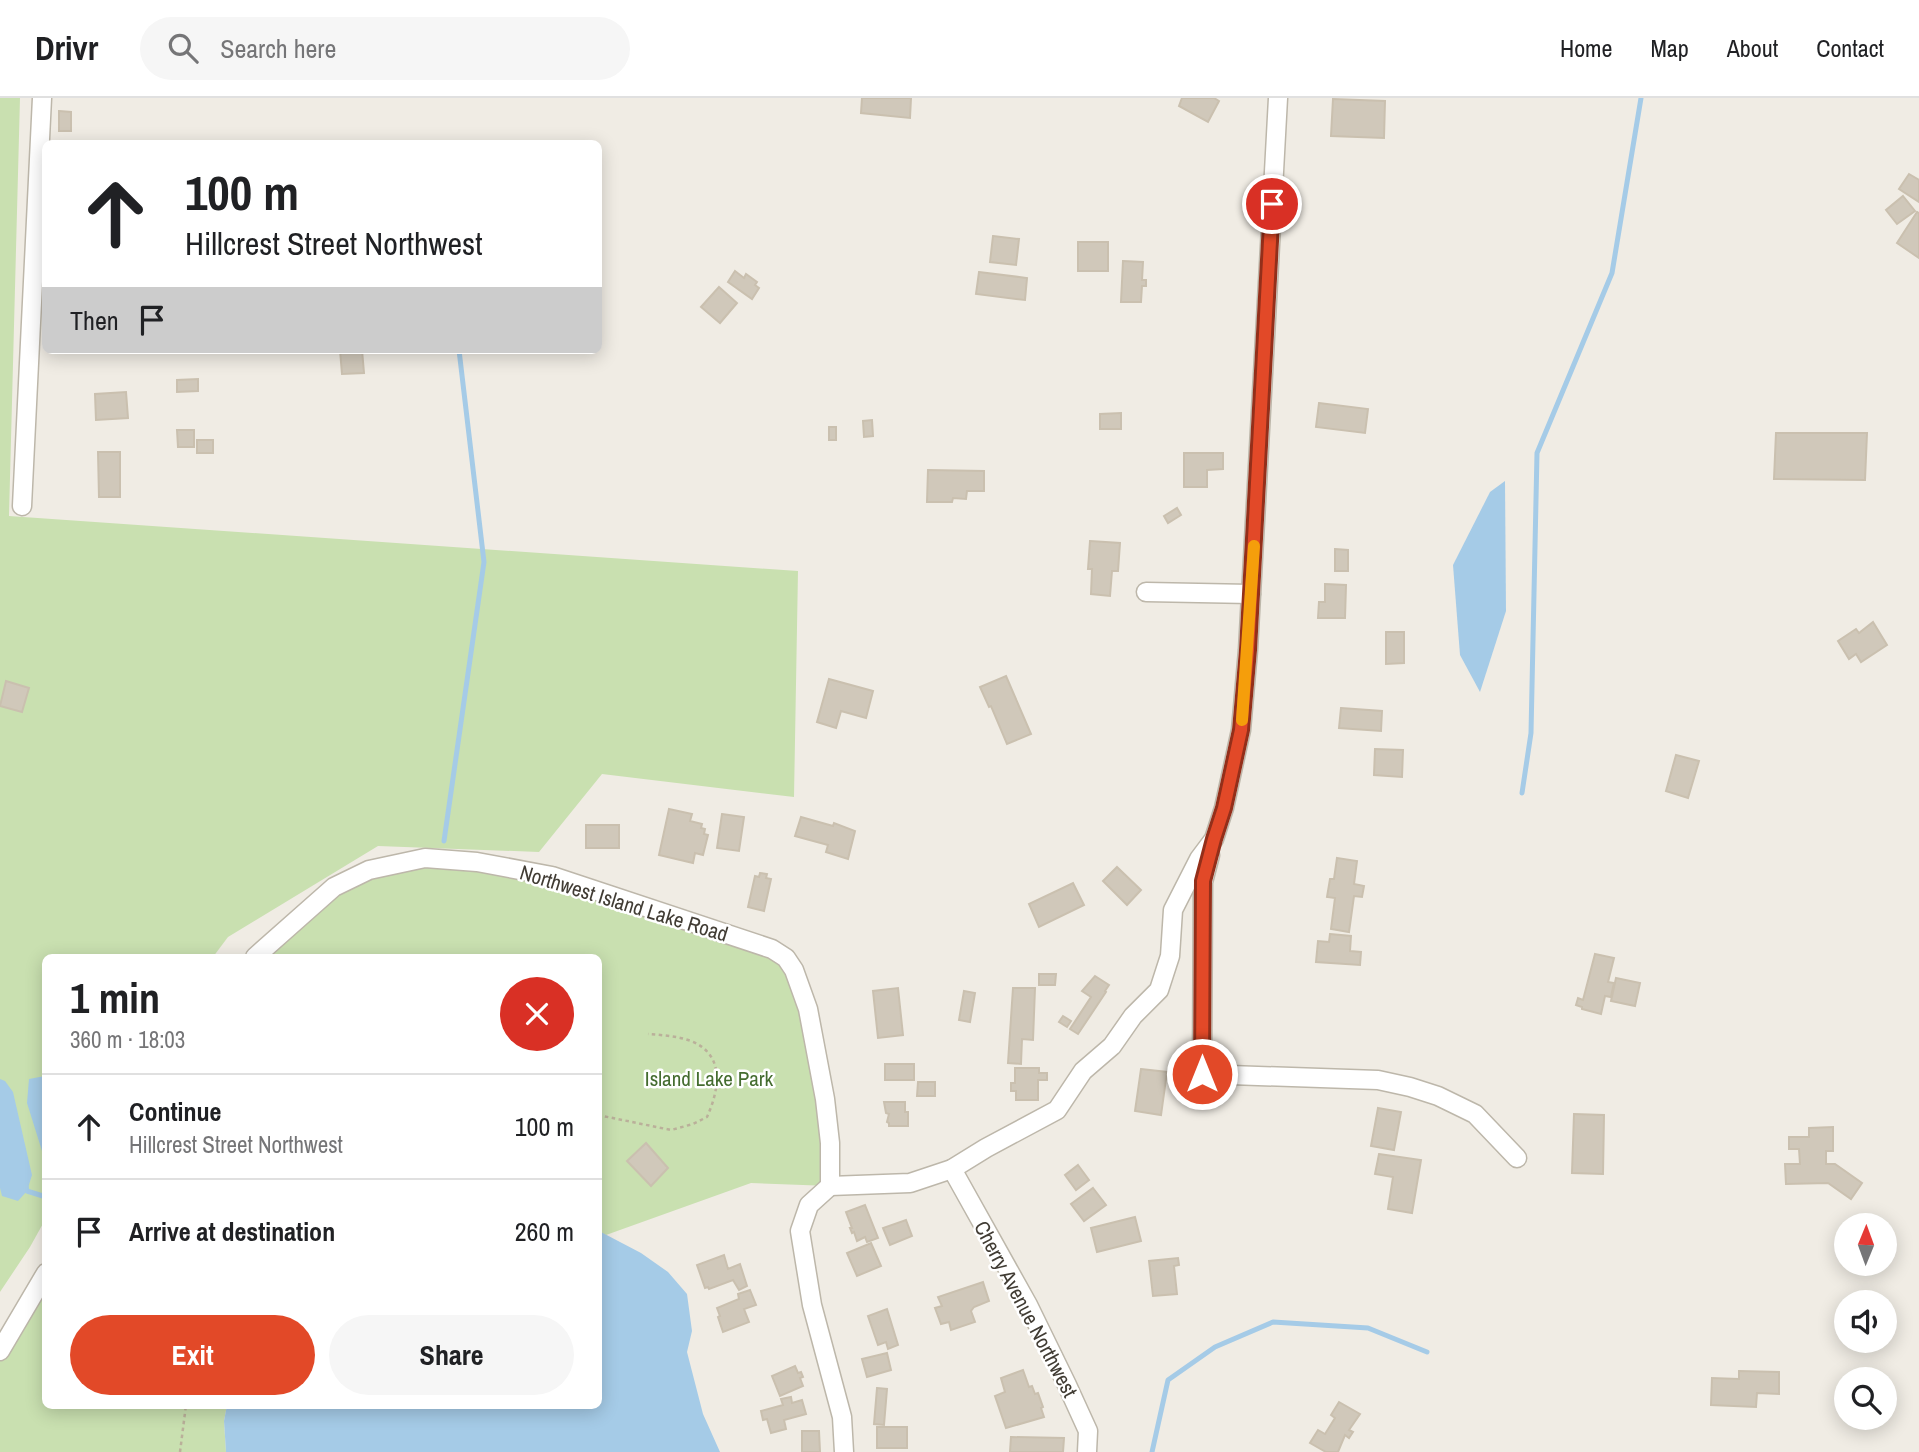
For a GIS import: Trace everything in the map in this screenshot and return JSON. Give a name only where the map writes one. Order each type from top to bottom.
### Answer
[{"type":"street","points":[[22,506],[43,98]]},
{"type":"street","points":[[1278,98],[1241,730],[1224,808],[1203,881],[1202,1074],[1378,1080],[1409,1087],[1438,1096],[1475,1114],[1517,1158]]},
{"type":"street","points":[[1146,592],[1251,594]]},
{"type":"street","points":[[844,1452],[842,1417],[812,1305],[800,1231],[809,1205],[830,1186],[910,1183],[951,1169],[1057,1110],[1083,1071],[1112,1046],[1133,1016],[1158,990],[1170,956],[1173,910],[1199,859],[1214,839]]},
{"type":"street","name":"Northwest Island Lake Road","points":[[258,954],[334,887],[369,870],[425,858],[477,862],[552,876],[772,949],[786,958],[794,970],[808,1009],[826,1110],[830,1143],[830,1186]]},
{"type":"street","name":"Cherry Avenue Northwest","points":[[951,1169],[1028,1305],[1067,1385],[1088,1431],[1087,1452]]},
{"type":"street","points":[[0,1351],[42,1280]]},
{"type":"path","points":[[602,1116],[671,1130],[707,1117],[717,1092],[716,1069],[707,1051],[693,1042],[674,1036],[648,1034]]},
{"type":"path","points":[[180,1452],[185,1409]]},
{"type":"green space","points":[[0,98],[20,98],[9,516],[798,571],[794,797],[602,774],[539,852],[378,846],[228,937],[215,954],[42,954],[42,1225],[0,1292]]},
{"type":"green space","name":"Island Lake Park","points":[[477,862],[772,949],[799,981],[830,1186],[751,1183],[606,1235],[602,1233],[602,954],[259,954],[369,870]]},
{"type":"green space","points":[[42,1278],[42,1409],[226,1409],[224,1421],[226,1452],[0,1452],[0,1351]]},
{"type":"water","points":[[1505,481],[1506,611],[1480,692],[1460,655],[1453,565],[1490,492]]},
{"type":"water","points":[[42,1077],[42,1151],[27,1103],[29,1079]]},
{"type":"water","points":[[0,1079],[5,1081],[13,1092],[32,1175],[27,1191],[18,1201],[2,1196],[0,1188]]},
{"type":"water","points":[[602,1233],[641,1253],[668,1272],[687,1294],[692,1331],[687,1352],[703,1414],[720,1452],[226,1452],[224,1421],[226,1409],[602,1409]]},
{"type":"building","points":[[862,98],[911,98],[910,118],[861,113]]},
{"type":"building","points":[[1182,98],[1214,98],[1219,101],[1208,122],[1179,106]]},
{"type":"building","points":[[1333,99],[1385,101],[1384,138],[1331,136]]},
{"type":"building","points":[[59,111],[71,112],[71,131],[59,131]]},
{"type":"building","points":[[1909,174],[1919,180],[1919,202],[1899,189]]},
{"type":"building","points":[[1903,196],[1915,211],[1897,224],[1886,210]]},
{"type":"building","points":[[1917,212],[1919,213],[1919,258],[1897,243]]},
{"type":"building","points":[[993,236],[1019,239],[1016,265],[990,262]]},
{"type":"building","points":[[1078,242],[1108,242],[1108,271],[1078,271]]},
{"type":"building","points":[[1123,261],[1143,262],[1142,280],[1146,280],[1146,286],[1142,286],[1141,302],[1121,302]]},
{"type":"building","points":[[735,271],[744,278],[746,274],[757,282],[755,285],[759,288],[752,299],[728,282]]},
{"type":"building","points":[[979,272],[1027,278],[1025,300],[976,294]]},
{"type":"building","points":[[719,287],[737,303],[720,323],[701,307]]},
{"type":"building","points":[[340,354],[362,354],[364,373],[342,374]]},
{"type":"building","points":[[198,379],[198,391],[177,392],[177,380]]},
{"type":"building","points":[[126,392],[128,418],[96,420],[95,394]]},
{"type":"building","points":[[1319,403],[1368,409],[1365,433],[1316,427]]},
{"type":"building","points":[[1121,413],[1121,429],[1100,429],[1100,414]]},
{"type":"building","points":[[872,420],[873,436],[864,437],[863,421]]},
{"type":"building","points":[[829,427],[836,427],[836,440],[829,440]]},
{"type":"building","points":[[177,430],[194,430],[194,447],[178,447]]},
{"type":"building","points":[[1776,433],[1867,433],[1865,480],[1774,479]]},
{"type":"building","points":[[197,440],[213,440],[213,453],[197,453]]},
{"type":"building","points":[[98,452],[120,452],[120,497],[99,497]]},
{"type":"building","points":[[1184,453],[1223,453],[1223,469],[1207,470],[1207,487],[1184,487]]},
{"type":"building","points":[[928,470],[984,471],[984,491],[967,491],[966,499],[953,498],[952,502],[927,502]]},
{"type":"building","points":[[1177,508],[1181,515],[1168,523],[1164,516]]},
{"type":"building","points":[[1090,541],[1120,543],[1118,571],[1112,571],[1110,596],[1091,594],[1092,569],[1088,569]]},
{"type":"building","points":[[1335,549],[1348,550],[1348,571],[1335,571]]},
{"type":"building","points":[[1325,584],[1346,585],[1345,618],[1318,618],[1319,602],[1325,602]]},
{"type":"building","points":[[1873,622],[1887,645],[1861,662],[1856,654],[1849,659],[1838,641],[1856,629],[1859,633]]},
{"type":"building","points":[[1386,632],[1404,632],[1404,663],[1386,664]]},
{"type":"building","points":[[1006,676],[1031,734],[1007,744],[980,687]]},
{"type":"building","points":[[829,679],[873,691],[866,718],[841,711],[836,728],[817,722]]},
{"type":"building","points":[[6,681],[29,688],[22,712],[0,706]]},
{"type":"building","points":[[1341,708],[1382,711],[1381,731],[1339,728]]},
{"type":"building","points":[[1375,749],[1403,750],[1402,777],[1374,775]]},
{"type":"building","points":[[1676,755],[1699,761],[1688,798],[1666,791]]},
{"type":"building","points":[[669,809],[692,814],[690,821],[702,824],[704,834],[708,835],[703,855],[695,853],[693,863],[659,855]]},
{"type":"building","points":[[722,814],[744,817],[739,851],[717,848]]},
{"type":"building","points":[[801,817],[833,826],[834,823],[855,831],[848,859],[826,852],[828,845],[795,836]]},
{"type":"building","points":[[586,825],[619,825],[619,848],[586,848]]},
{"type":"building","points":[[1337,858],[1357,861],[1354,884],[1364,886],[1362,897],[1354,896],[1349,932],[1331,929],[1335,898],[1327,897],[1330,879],[1334,879]]},
{"type":"building","points":[[1117,867],[1141,890],[1127,905],[1103,881]]},
{"type":"building","points":[[760,873],[767,874],[766,878],[771,879],[764,911],[748,907],[755,876],[759,877]]},
{"type":"building","points":[[1073,883],[1084,905],[1039,927],[1029,904]]},
{"type":"building","points":[[1330,934],[1351,936],[1350,951],[1361,952],[1360,965],[1316,962],[1318,941],[1329,942]]},
{"type":"building","points":[[1595,954],[1614,958],[1608,982],[1614,983],[1611,997],[1605,996],[1601,1014],[1576,1005],[1578,998],[1583,1000]]},
{"type":"building","points":[[1039,974],[1056,974],[1055,985],[1039,985]]},
{"type":"building","points":[[1095,976],[1109,985],[1078,1034],[1070,1029],[1091,997],[1082,991]]},
{"type":"building","points":[[1616,978],[1640,983],[1635,1006],[1611,1001]]},
{"type":"building","points":[[898,988],[903,1035],[878,1038],[873,991]]},
{"type":"building","points":[[1013,988],[1035,988],[1033,1040],[1022,1039],[1021,1064],[1008,1063]]},
{"type":"building","points":[[964,991],[975,993],[970,1022],[959,1020]]},
{"type":"building","points":[[1063,1016],[1071,1021],[1067,1027],[1059,1022]]},
{"type":"building","points":[[885,1064],[914,1064],[914,1080],[885,1080]]},
{"type":"building","points":[[1015,1068],[1039,1068],[1039,1073],[1047,1073],[1047,1080],[1038,1080],[1038,1100],[1016,1100],[1016,1091],[1011,1091],[1011,1083],[1015,1083]]},
{"type":"building","points":[[1141,1069],[1167,1072],[1161,1115],[1135,1111]]},
{"type":"building","points":[[918,1082],[935,1082],[935,1096],[917,1096]]},
{"type":"building","points":[[884,1102],[905,1102],[908,1126],[889,1126],[889,1114],[886,1113]]},
{"type":"building","points":[[1378,1108],[1401,1112],[1394,1150],[1371,1146]]},
{"type":"building","points":[[1574,1114],[1604,1115],[1603,1174],[1572,1173]]},
{"type":"building","points":[[1833,1127],[1833,1151],[1826,1151],[1826,1164],[1835,1164],[1862,1183],[1851,1199],[1828,1183],[1786,1184],[1785,1164],[1800,1164],[1799,1149],[1789,1149],[1789,1137],[1809,1137],[1809,1128]]},
{"type":"building","points":[[646,1143],[668,1168],[651,1186],[627,1161]]},
{"type":"building","points":[[1379,1154],[1421,1160],[1412,1213],[1388,1209],[1393,1177],[1375,1174]]},
{"type":"building","points":[[1078,1165],[1089,1180],[1076,1190],[1065,1175]]},
{"type":"building","points":[[1093,1188],[1106,1205],[1084,1221],[1071,1204]]},
{"type":"building","points":[[865,1205],[878,1238],[867,1242],[865,1237],[857,1241],[846,1212]]},
{"type":"building","points":[[1135,1217],[1141,1241],[1097,1252],[1091,1228]]},
{"type":"building","points":[[906,1220],[912,1236],[890,1245],[883,1228]]},
{"type":"building","points":[[871,1243],[881,1266],[857,1276],[847,1253]]},
{"type":"building","points":[[724,1255],[728,1269],[740,1264],[747,1286],[739,1290],[733,1280],[705,1288],[697,1265]]},
{"type":"building","points":[[1178,1258],[1179,1265],[1174,1266],[1177,1294],[1153,1296],[1149,1261]]},
{"type":"building","points":[[983,1282],[989,1301],[971,1311],[975,1322],[951,1330],[949,1322],[941,1324],[935,1308],[942,1306],[938,1297]]},
{"type":"building","points":[[750,1290],[756,1305],[744,1309],[749,1322],[723,1332],[717,1308],[739,1299],[738,1294]]},
{"type":"building","points":[[887,1309],[898,1345],[888,1349],[886,1342],[878,1345],[868,1316]]},
{"type":"building","points":[[887,1353],[891,1370],[867,1377],[862,1359]]},
{"type":"building","points":[[795,1366],[803,1377],[800,1378],[803,1386],[780,1396],[772,1376]]},
{"type":"building","points":[[1023,1370],[1029,1387],[1032,1386],[1035,1394],[1038,1393],[1044,1417],[1006,1428],[995,1396],[1005,1392],[1001,1378]]},
{"type":"building","points":[[1739,1371],[1779,1372],[1779,1394],[1757,1393],[1756,1407],[1711,1405],[1712,1378],[1739,1379]]},
{"type":"building","points":[[877,1388],[887,1389],[884,1425],[874,1424]]},
{"type":"building","points":[[791,1397],[792,1403],[802,1400],[806,1414],[784,1420],[786,1429],[771,1433],[767,1419],[763,1420],[761,1411],[783,1405],[781,1399]]},
{"type":"building","points":[[1339,1402],[1360,1414],[1349,1430],[1353,1432],[1349,1438],[1345,1435],[1338,1452],[1326,1452],[1310,1443],[1318,1430],[1325,1434],[1335,1418],[1331,1415]]},
{"type":"building","points":[[877,1427],[907,1427],[907,1448],[877,1448]]},
{"type":"building","points":[[802,1431],[819,1431],[820,1452],[802,1452]]},
{"type":"building","points":[[1011,1437],[1064,1438],[1063,1452],[1010,1452]]},
{"type":"waterway","points":[[1522,793],[1531,733],[1537,453],[1612,273],[1641,98]]},
{"type":"waterway","points":[[444,841],[484,562],[459,354]]},
{"type":"waterway","points":[[26,1186],[27,1191],[42,1196]]},
{"type":"waterway","points":[[1152,1452],[1168,1380],[1215,1347],[1273,1322],[1368,1328],[1427,1352]]},
{"type":"slow traffic","points":[[1242,720],[1254,546]]},
{"type":"route","points":[[1202,1074],[1203,881],[1224,808],[1241,730],[1248,650],[1272,204]]}]
